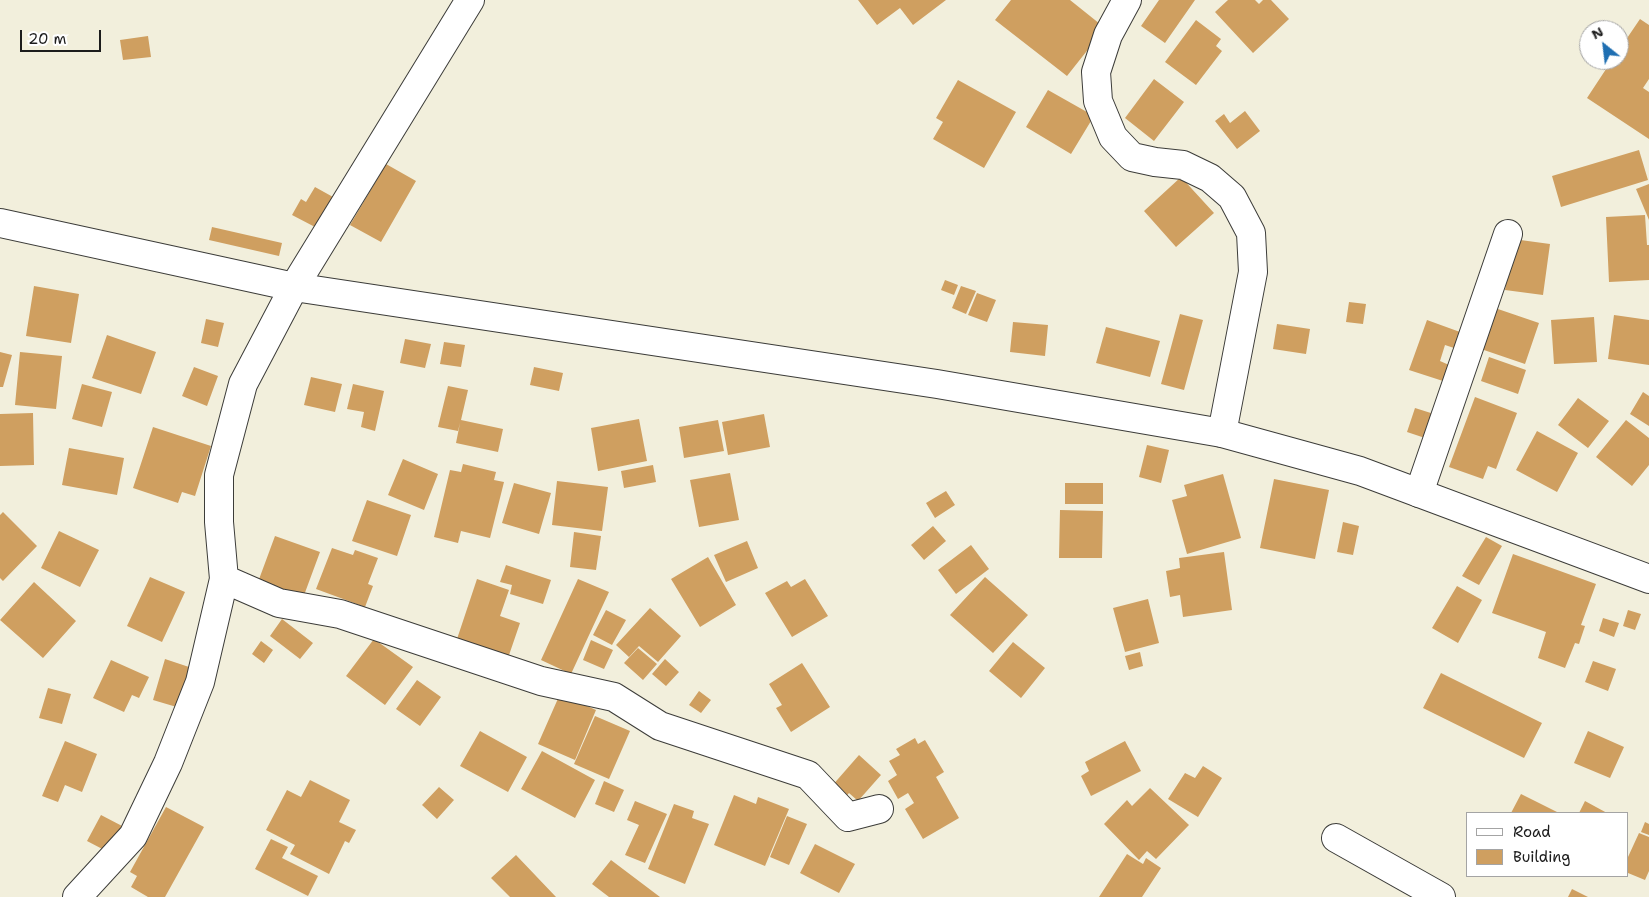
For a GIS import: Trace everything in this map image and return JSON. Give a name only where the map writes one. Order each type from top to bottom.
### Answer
[{"type":"street","points":[[76,897],[133,836],[168,763],[200,682],[224,579],[219,522],[219,475],[243,384],[294,287],[470,0]]},
{"type":"street","points":[[1127,0],[1108,35],[1096,72],[1098,100],[1113,136],[1132,157],[1183,165],[1210,178],[1232,197],[1251,233],[1253,272],[1222,433]]},
{"type":"street","points":[[0,223],[294,287],[937,384],[1222,433],[1360,471],[1649,579]]},
{"type":"street","points":[[1419,493],[1508,234]]},
{"type":"street","points":[[224,579],[279,602],[340,614],[541,681],[614,697],[660,726],[808,775],[848,817],[878,809]]},
{"type":"street","points":[[1336,838],[1441,897]]},
{"type":"building","points":[[858,0],[946,0],[913,25],[900,8],[877,25]]},
{"type":"building","points":[[1011,0],[1070,0],[1105,28],[1067,76],[995,20]]},
{"type":"building","points":[[1159,0],[1195,0],[1165,43],[1141,26]]},
{"type":"building","points":[[1228,0],[1255,0],[1259,4],[1263,0],[1271,0],[1289,19],[1253,53],[1215,12]]},
{"type":"building","points":[[1640,19],[1649,25],[1649,79],[1643,88],[1649,92],[1649,139],[1587,98],[1605,70],[1629,70],[1629,35]]},
{"type":"building","points":[[1196,20],[1221,39],[1216,46],[1222,51],[1196,85],[1165,62]]},
{"type":"building","points":[[148,36],[151,57],[123,60],[120,40]]},
{"type":"building","points":[[1154,79],[1184,102],[1154,141],[1125,118]]},
{"type":"building","points":[[958,80],[1016,112],[984,168],[933,139],[943,122],[936,118]]},
{"type":"building","points":[[1048,90],[1094,116],[1071,154],[1026,127]]},
{"type":"building","points":[[1245,111],[1260,131],[1237,149],[1215,121],[1224,114],[1230,123]]},
{"type":"building","points":[[1639,150],[1648,180],[1561,207],[1552,176]]},
{"type":"building","points":[[386,164],[416,181],[381,242],[350,225]]},
{"type":"building","points":[[1181,177],[1214,213],[1176,247],[1144,211]]},
{"type":"building","points":[[1649,184],[1649,220],[1636,189]]},
{"type":"building","points":[[315,187],[333,197],[315,227],[292,215],[301,199],[306,202]]},
{"type":"building","points":[[1645,215],[1647,245],[1649,245],[1649,280],[1609,282],[1606,217]]},
{"type":"building","points":[[212,227],[282,243],[279,256],[209,240]]},
{"type":"building","points":[[1513,239],[1550,244],[1543,295],[1505,290]]},
{"type":"building","points":[[945,280],[958,285],[954,295],[941,290]]},
{"type":"building","points":[[34,286],[79,294],[71,343],[26,336]]},
{"type":"building","points":[[961,286],[976,291],[966,314],[952,308]]},
{"type":"building","points":[[977,293],[996,300],[987,322],[968,315]]},
{"type":"building","points":[[1349,302],[1366,304],[1363,324],[1346,322]]},
{"type":"building","points":[[1495,308],[1539,323],[1525,364],[1481,349]]},
{"type":"building","points":[[1180,314],[1203,320],[1184,390],[1161,384]]},
{"type":"building","points":[[1614,315],[1649,320],[1649,365],[1608,359]]},
{"type":"building","points":[[1594,317],[1597,362],[1554,364],[1551,320]]},
{"type":"building","points":[[206,319],[224,323],[218,347],[201,343]]},
{"type":"building","points":[[1427,320],[1460,332],[1454,348],[1445,345],[1440,361],[1449,365],[1443,381],[1409,370]]},
{"type":"building","points":[[1013,322],[1048,325],[1045,356],[1010,352]]},
{"type":"building","points":[[1277,324],[1310,329],[1306,354],[1273,349]]},
{"type":"building","points":[[1106,327],[1160,341],[1150,377],[1096,363]]},
{"type":"building","points":[[107,335],[156,352],[141,394],[92,378]]},
{"type":"building","points":[[405,339],[431,344],[425,368],[400,363]]},
{"type":"building","points":[[444,342],[465,345],[461,367],[440,364]]},
{"type":"building","points":[[0,352],[12,355],[3,387],[0,387]]},
{"type":"building","points":[[20,352],[62,356],[56,409],[15,405]]},
{"type":"building","points":[[1489,357],[1526,370],[1518,394],[1481,381]]},
{"type":"building","points":[[194,367],[218,376],[207,406],[182,396]]},
{"type":"building","points":[[534,367],[563,373],[559,391],[530,385]]},
{"type":"building","points":[[311,377],[342,384],[335,412],[304,405]]},
{"type":"building","points":[[82,384],[112,392],[102,427],[72,419]]},
{"type":"building","points":[[353,384],[384,391],[375,431],[361,427],[364,412],[347,409]]},
{"type":"building","points":[[448,386],[468,390],[461,420],[503,429],[498,452],[456,443],[460,423],[458,431],[438,427]]},
{"type":"building","points":[[1643,392],[1649,396],[1649,426],[1630,414]]},
{"type":"building","points":[[1475,397],[1517,413],[1496,469],[1488,466],[1483,479],[1449,467]]},
{"type":"building","points":[[1578,398],[1609,421],[1588,448],[1558,425]]},
{"type":"building","points":[[1415,408],[1434,414],[1425,438],[1407,432]]},
{"type":"building","points":[[33,413],[34,465],[0,466],[0,414]]},
{"type":"building","points":[[764,414],[770,447],[728,455],[722,422]]},
{"type":"building","points":[[639,419],[647,461],[598,471],[591,428]]},
{"type":"building","points":[[718,420],[724,451],[684,458],[679,427]]},
{"type":"building","points":[[1626,420],[1649,438],[1649,465],[1632,486],[1596,457]]},
{"type":"building","points":[[153,427],[211,446],[195,496],[182,492],[178,503],[133,488]]},
{"type":"building","points":[[1537,431],[1578,453],[1557,492],[1516,470]]},
{"type":"building","points":[[1147,445],[1169,450],[1161,483],[1139,477]]},
{"type":"building","points":[[69,448],[124,458],[117,495],[62,485]]},
{"type":"building","points":[[403,459],[438,474],[424,510],[388,495]]},
{"type":"building","points":[[463,464],[496,472],[494,480],[504,482],[490,538],[461,531],[458,543],[434,537],[450,470],[461,472]]},
{"type":"building","points":[[653,465],[656,482],[624,488],[621,471]]},
{"type":"building","points":[[730,473],[739,520],[699,527],[690,480]]},
{"type":"building","points":[[1223,474],[1241,538],[1187,554],[1172,500],[1187,496],[1184,485]]},
{"type":"building","points":[[1274,479],[1329,490],[1315,559],[1260,548]]},
{"type":"building","points":[[557,481],[608,487],[602,531],[552,525]]},
{"type":"building","points":[[514,483],[551,493],[539,534],[502,523]]},
{"type":"building","points":[[1065,483],[1103,483],[1103,504],[1065,504]]},
{"type":"building","points":[[946,491],[955,505],[935,518],[926,503]]},
{"type":"building","points":[[367,500],[411,515],[397,556],[352,541]]},
{"type":"building","points":[[1060,510],[1103,511],[1102,558],[1059,558]]},
{"type":"building","points":[[3,512],[37,546],[3,581],[0,578],[0,515]]},
{"type":"building","points":[[1343,522],[1359,526],[1353,555],[1337,552]]},
{"type":"building","points":[[933,526],[946,541],[924,560],[911,545]]},
{"type":"building","points":[[59,531],[99,550],[80,587],[41,568]]},
{"type":"building","points":[[574,532],[601,536],[596,570],[570,567]]},
{"type":"building","points":[[275,536],[320,552],[303,598],[258,582]]},
{"type":"building","points":[[1486,537],[1502,546],[1479,585],[1462,576]]},
{"type":"building","points":[[747,541],[758,568],[726,582],[714,555]]},
{"type":"building","points":[[971,545],[989,569],[956,594],[938,570]]},
{"type":"building","points":[[332,548],[353,555],[355,550],[378,558],[368,584],[373,586],[365,607],[316,589]]},
{"type":"building","points":[[1224,552],[1232,610],[1183,617],[1180,595],[1170,597],[1166,571],[1180,568],[1179,558]]},
{"type":"building","points":[[1513,554],[1596,584],[1581,625],[1585,626],[1579,644],[1575,643],[1565,668],[1538,658],[1546,632],[1492,613]]},
{"type":"building","points":[[708,557],[736,605],[700,627],[671,579]]},
{"type":"building","points":[[506,565],[551,580],[543,604],[510,594],[512,585],[500,582]]},
{"type":"building","points":[[150,577],[185,592],[162,642],[127,626]]},
{"type":"building","points":[[985,577],[1028,615],[993,653],[950,615]]},
{"type":"building","points":[[477,579],[509,590],[500,616],[520,623],[508,658],[456,642]]},
{"type":"building","points":[[578,579],[609,592],[571,674],[541,660]]},
{"type":"building","points":[[805,579],[828,616],[792,637],[765,593],[787,581],[791,587]]},
{"type":"building","points":[[34,582],[76,621],[43,658],[0,620]]},
{"type":"building","points":[[1457,586],[1482,600],[1458,643],[1432,628]]},
{"type":"building","points":[[1148,599],[1159,643],[1125,652],[1113,608]]},
{"type":"building","points":[[650,608],[681,636],[658,662],[639,646],[629,657],[616,645]]},
{"type":"building","points":[[606,610],[626,620],[612,645],[593,635]]},
{"type":"building","points":[[1628,610],[1641,614],[1635,630],[1623,626]]},
{"type":"building","points":[[1603,618],[1619,623],[1614,637],[1599,631]]},
{"type":"building","points":[[282,619],[313,643],[300,659],[270,636]]},
{"type":"building","points":[[374,639],[413,667],[385,705],[346,676]]},
{"type":"building","points":[[591,640],[613,650],[604,669],[583,660]]},
{"type":"building","points":[[261,641],[273,650],[264,663],[252,654]]},
{"type":"building","points":[[1013,642],[1045,668],[1021,698],[989,671]]},
{"type":"building","points":[[638,648],[657,664],[643,680],[624,663]]},
{"type":"building","points":[[1140,652],[1143,666],[1129,670],[1125,656]]},
{"type":"building","points":[[165,659],[192,668],[180,708],[153,700]]},
{"type":"building","points":[[665,659],[679,672],[666,686],[652,674]]},
{"type":"building","points":[[111,660],[149,677],[139,698],[132,695],[124,712],[93,698]]},
{"type":"building","points":[[1593,661],[1616,669],[1608,691],[1585,682]]},
{"type":"building","points":[[802,663],[830,707],[791,732],[776,708],[782,705],[769,684]]},
{"type":"building","points":[[1441,673],[1542,723],[1524,758],[1423,708]]},
{"type":"building","points":[[417,680],[441,697],[420,726],[396,709]]},
{"type":"building","points":[[48,688],[71,694],[62,724],[39,718]]},
{"type":"building","points":[[699,691],[711,700],[701,713],[689,705]]},
{"type":"building","points":[[560,694],[596,710],[575,760],[538,744]]},
{"type":"building","points":[[595,716],[630,731],[609,779],[574,764]]},
{"type":"building","points":[[480,731],[527,757],[508,792],[460,766]]},
{"type":"building","points":[[1588,731],[1624,747],[1610,778],[1574,763]]},
{"type":"building","points":[[915,738],[918,744],[925,740],[944,772],[936,777],[959,818],[923,839],[905,809],[914,803],[908,793],[898,799],[888,781],[897,775],[889,761],[900,755],[896,749]]},
{"type":"building","points":[[65,741],[97,754],[82,792],[65,785],[58,802],[42,796]]},
{"type":"building","points":[[1125,741],[1141,771],[1091,796],[1081,776],[1089,771],[1085,762]]},
{"type":"building","points":[[542,751],[595,780],[575,818],[521,789]]},
{"type":"building","points":[[859,755],[881,775],[858,801],[849,793],[844,799],[831,787]]},
{"type":"building","points":[[1203,766],[1222,778],[1198,817],[1168,799],[1185,773],[1195,778]]},
{"type":"building","points":[[310,780],[350,800],[339,822],[356,830],[349,843],[345,841],[329,874],[290,854],[295,845],[266,830],[287,790],[301,797]]},
{"type":"building","points":[[604,781],[624,790],[614,812],[595,804]]},
{"type":"building","points":[[439,787],[454,800],[437,819],[422,805]]},
{"type":"building","points":[[1150,788],[1189,825],[1156,859],[1147,851],[1139,860],[1104,824],[1127,800],[1132,806]]},
{"type":"building","points":[[1521,794],[1557,812],[1512,812]]},
{"type":"building","points":[[734,795],[756,804],[758,797],[789,809],[765,866],[714,845]]},
{"type":"building","points":[[635,801],[667,814],[645,863],[625,855],[639,825],[627,820]]},
{"type":"building","points":[[1585,801],[1605,812],[1580,812]]},
{"type":"building","points":[[674,804],[694,811],[692,818],[709,824],[685,884],[648,869]]},
{"type":"building","points":[[166,807],[204,827],[165,897],[148,897],[131,887],[137,876],[130,872]]},
{"type":"building","points":[[101,815],[124,827],[110,853],[87,841]]},
{"type":"building","points":[[787,816],[807,824],[789,865],[770,857]]},
{"type":"building","points":[[1645,822],[1649,824],[1649,835],[1641,832]]},
{"type":"building","points":[[1639,833],[1649,837],[1649,871],[1645,880],[1629,873],[1629,855]]},
{"type":"building","points":[[271,839],[288,847],[282,858],[318,876],[308,896],[255,869]]},
{"type":"building","points":[[815,844],[855,864],[839,893],[800,873]]},
{"type":"building","points":[[1127,854],[1143,864],[1146,858],[1161,868],[1142,897],[1099,897]]},
{"type":"building","points":[[516,855],[556,897],[510,897],[491,878]]},
{"type":"building","points":[[611,860],[660,897],[609,897],[592,884]]},
{"type":"building","points":[[1572,889],[1588,897],[1568,897]]}]
